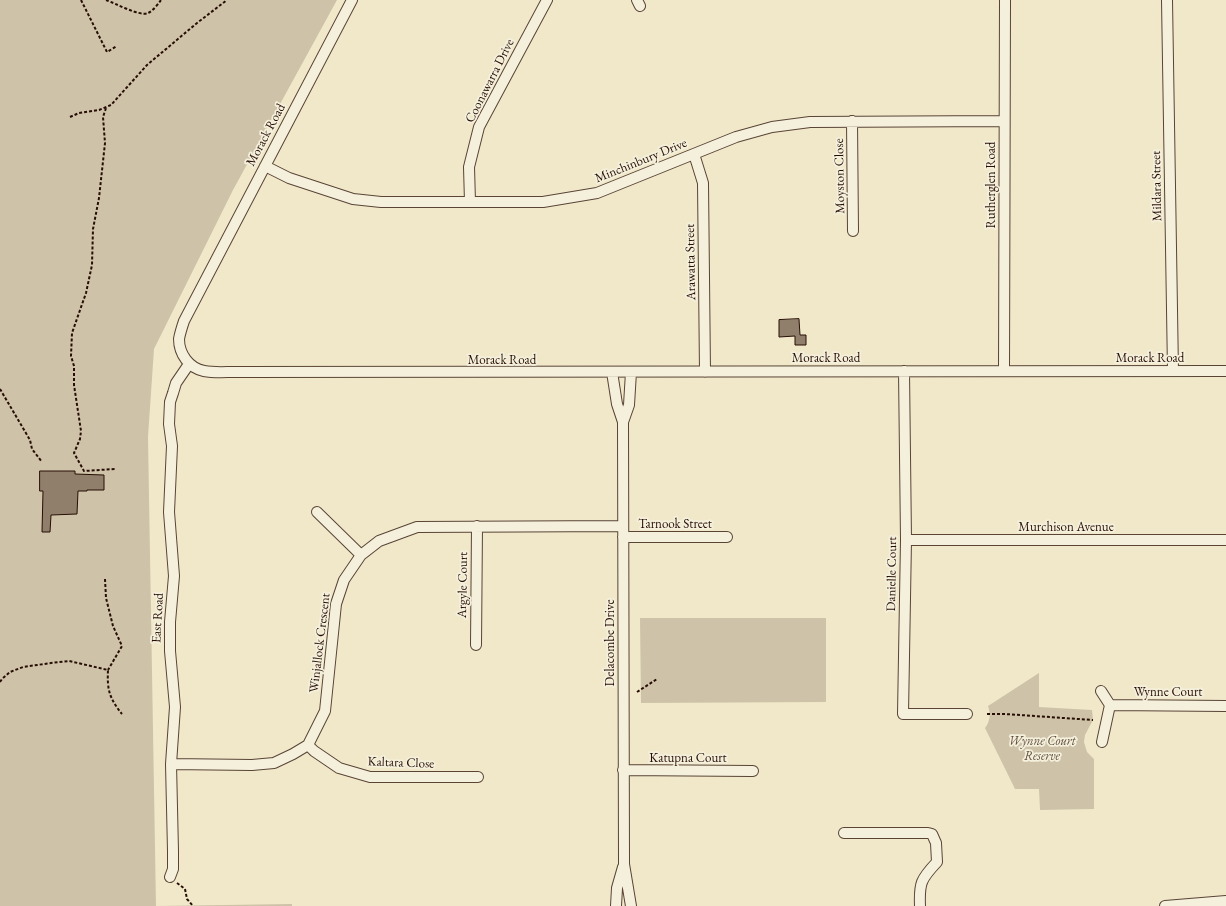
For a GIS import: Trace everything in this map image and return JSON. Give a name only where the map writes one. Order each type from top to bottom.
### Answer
[{"type":"street","name":"Morack Road","points":[[352,0],[184,321],[180,335],[180,346],[183,355],[189,364],[200,370],[210,372],[1226,371]]},
{"type":"street","name":"Coonawarra Drive","points":[[470,202],[469,167],[479,127],[547,0]]},
{"type":"street","name":"Rutherglen Road","points":[[1004,371],[1005,0]]},
{"type":"street","name":"Mildara Street","points":[[1167,0],[1173,371]]},
{"type":"street","name":"Moyston Close","points":[[852,121],[853,231]]},
{"type":"street","name":"Minchinbury Drive","points":[[265,166],[289,178],[353,199],[381,202],[543,202],[597,193],[736,137],[772,127],[810,122],[1004,121]]},
{"type":"street","name":"Arawatta Street","points":[[694,154],[703,183],[705,372]]},
{"type":"street","name":"East Road","points":[[170,877],[174,851],[171,764],[175,707],[170,651],[170,622],[174,576],[169,512],[172,446],[169,424],[170,402],[176,384],[189,364]]},
{"type":"street","name":"Danielle Court","points":[[904,371],[906,540],[903,714],[967,714]]},
{"type":"street","name":"Delacombe Drive","points":[[612,372],[617,404],[623,422],[624,864],[631,906]]},
{"type":"street","name":"Delacombe Drive","points":[[623,422],[629,405],[631,372]]},
{"type":"street","points":[[317,512],[361,555]]},
{"type":"street","name":"Argyle Court","points":[[476,645],[477,526]]},
{"type":"street","name":"Winjallock Crescent","points":[[308,745],[325,711],[336,604],[344,580],[361,555],[379,541],[417,527],[623,526]]},
{"type":"street","name":"Tarnook Street","points":[[623,537],[727,537]]},
{"type":"street","name":"Murchison Avenue","points":[[906,540],[1226,540]]},
{"type":"street","points":[[1101,691],[1110,705],[1102,742]]},
{"type":"street","name":"Wynne Court","points":[[1110,705],[1226,706]]},
{"type":"street","points":[[171,764],[252,765],[274,763],[308,745]]},
{"type":"street","name":"Kaltara Close","points":[[308,745],[314,751],[339,768],[370,777],[478,777]]},
{"type":"street","name":"Katupna Court","points":[[623,770],[753,771]]},
{"type":"street","points":[[844,833],[932,834],[936,843],[937,862],[927,872],[919,887],[920,906]]},
{"type":"street","name":"Delacombe Drive","points":[[616,906],[617,888],[624,864]]},
{"type":"street","points":[[1165,906],[1226,901]]},
{"type":"path","points":[[81,0],[106,52],[117,46]]},
{"type":"path","points":[[106,0],[128,10],[144,14],[149,13],[161,0]]},
{"type":"path","points":[[70,117],[79,113],[106,108],[111,105],[146,65],[227,0]]},
{"type":"path","points":[[106,108],[103,117],[105,144],[99,198],[93,228],[92,265],[86,293],[72,333],[71,356],[74,366],[74,386],[81,431],[80,439],[74,453],[84,471],[115,469]]},
{"type":"path","points":[[0,389],[30,440],[32,449],[42,462]]},
{"type":"path","points":[[105,579],[106,598],[113,626],[122,646],[108,670],[108,688],[110,695],[122,714]]},
{"type":"path","points":[[0,682],[10,672],[23,667],[51,663],[70,661],[108,670]]},
{"type":"path","points":[[637,692],[657,679]]},
{"type":"path","points":[[987,714],[1093,720]]},
{"type":"path","points":[[170,877],[185,889],[187,899],[193,906]]},
{"type":"green space","points":[[0,0],[337,0],[233,190],[154,349],[148,437],[156,906],[0,906]]},
{"type":"green space","points":[[640,618],[826,618],[826,702],[641,703]]},
{"type":"green space","name":"Wynne Court Reserve","points":[[1039,673],[1039,707],[1092,710],[1093,720],[1085,735],[1084,742],[1087,752],[1094,759],[1094,809],[1040,810],[1039,789],[1015,789],[985,728],[990,718],[988,706]]},
{"type":"green space","points":[[292,904],[292,906],[156,906]]},
{"type":"building","points":[[799,319],[800,335],[806,335],[806,345],[795,345],[795,336],[779,337],[779,320]]},
{"type":"building","points":[[40,471],[75,471],[75,474],[104,475],[104,490],[78,491],[77,514],[51,515],[50,532],[42,532],[43,491],[40,491]]}]
